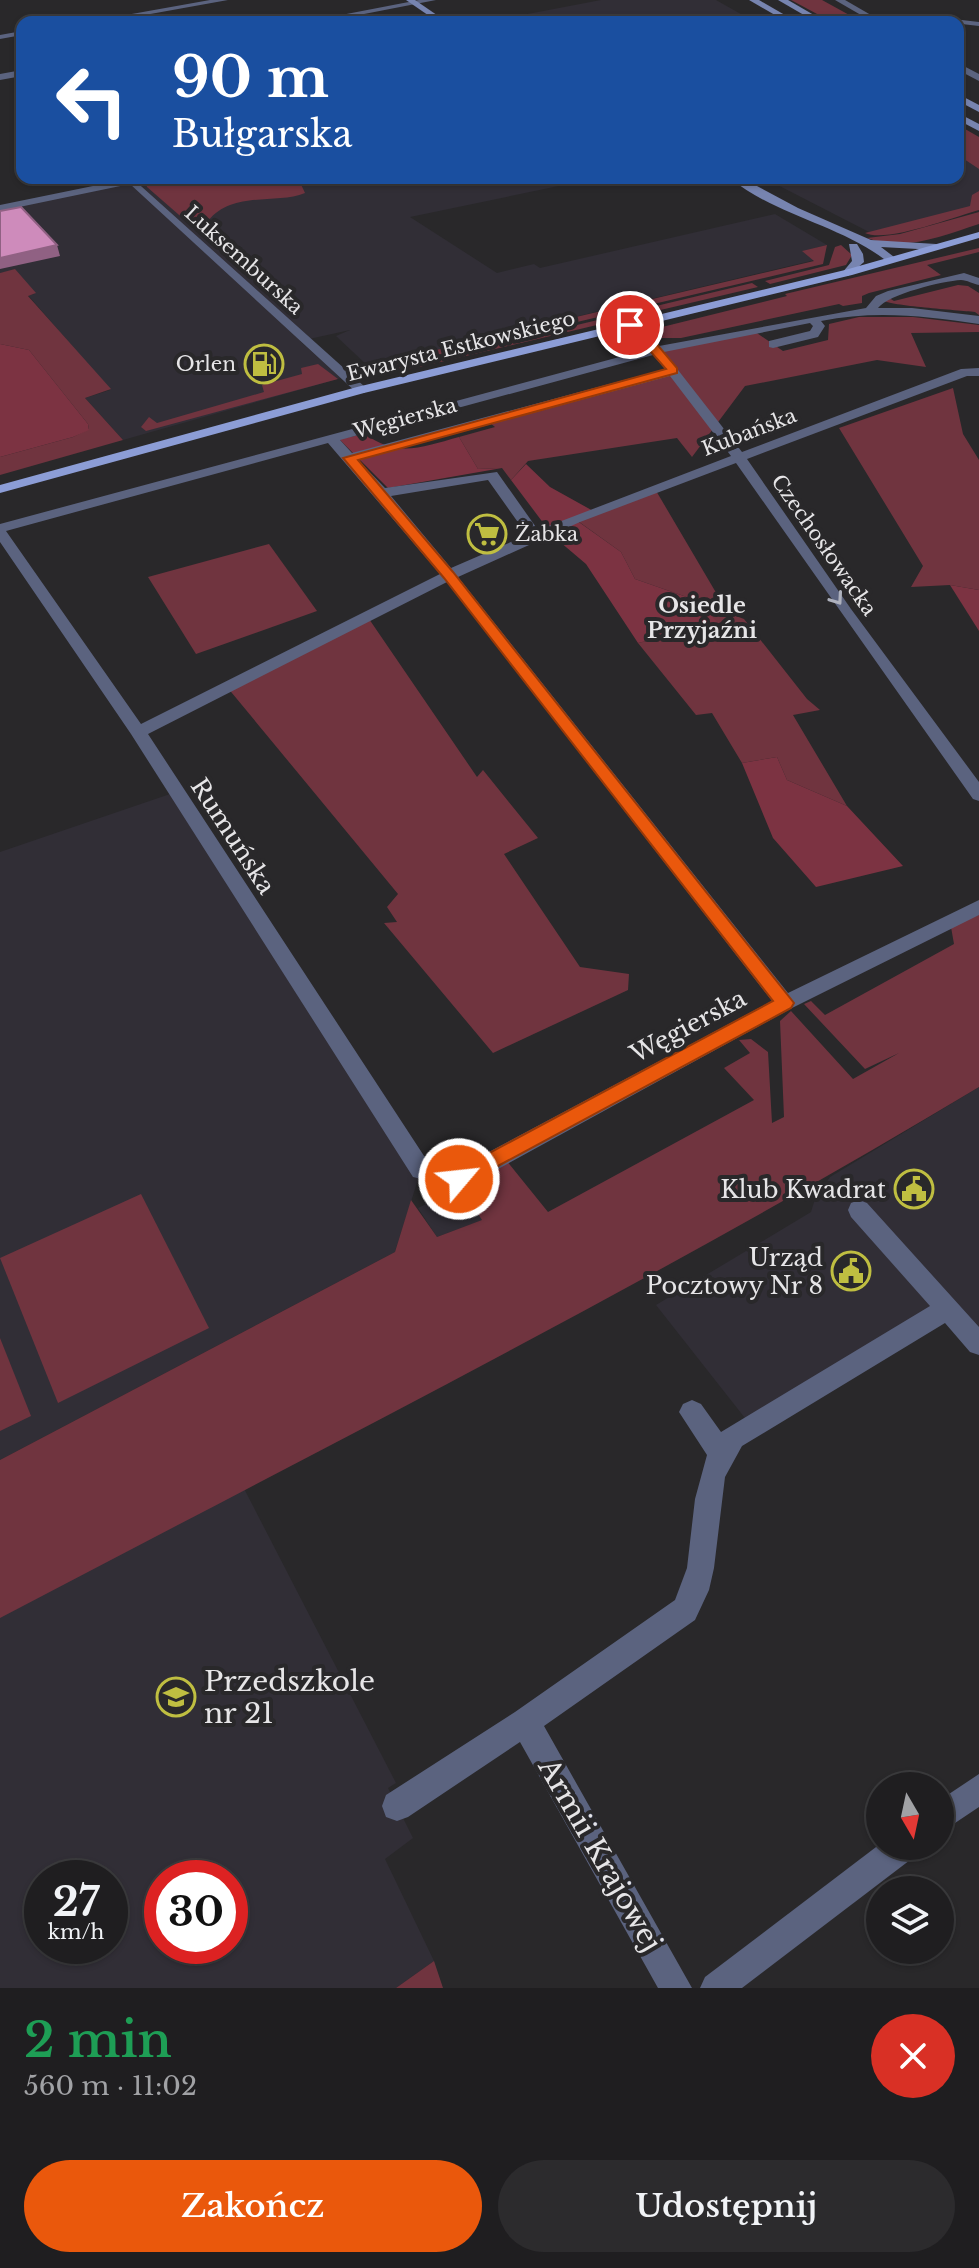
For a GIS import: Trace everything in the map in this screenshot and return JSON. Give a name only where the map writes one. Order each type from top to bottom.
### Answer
[{"type":"main road","name":"Ewarysta Estkowskiego","points":[[0,489],[361,390],[848,273],[979,235]]},
{"type":"street","points":[[127,16],[224,0]]},
{"type":"street","points":[[340,16],[432,0]]},
{"type":"street","points":[[753,0],[782,16]]},
{"type":"street","points":[[782,0],[811,16]]},
{"type":"street","points":[[839,0],[868,16]]},
{"type":"street","points":[[412,2],[434,16]]},
{"type":"street","name":"Luksemburska","points":[[0,208],[117,184]]},
{"type":"street","name":"Luksemburska","points":[[135,184],[361,390]]},
{"type":"street","points":[[746,184],[803,214],[831,222],[892,260]]},
{"type":"street","points":[[803,214],[815,226],[853,246],[892,260]]},
{"type":"street","points":[[869,243],[936,247]]},
{"type":"street","points":[[848,273],[858,262],[853,246]]},
{"type":"street","name":"Węgierska","points":[[870,310],[880,298],[892,293],[964,276],[979,282]]},
{"type":"street","name":"Węgierska","points":[[0,530],[657,350],[870,310],[912,311],[979,320]]},
{"type":"street","points":[[773,344],[814,334],[819,326],[813,319]]},
{"type":"street","name":"Czechosłowacka","points":[[630,325],[642,332],[657,350],[739,457],[846,612],[979,795]]},
{"type":"street","name":"Węgierska","points":[[350,458],[673,371]]},
{"type":"street","name":"Kubańska","points":[[138,732],[449,575],[536,537],[965,372],[979,372]]},
{"type":"street","points":[[331,438],[449,575],[785,1003]]},
{"type":"street","points":[[381,493],[492,475],[536,537]]},
{"type":"street","name":"Rumuńska","points":[[0,530],[138,732],[421,1170]]},
{"type":"street","name":"Węgierska","points":[[421,1170],[459,1179],[785,1003],[979,907]]},
{"type":"street","points":[[859,1210],[979,1344]]},
{"type":"street","points":[[397,1806],[525,1722],[685,1610],[700,1580],[712,1469],[720,1452],[733,1437],[947,1309]]},
{"type":"street","points":[[692,1412],[720,1452]]},
{"type":"street","name":"Armii Krajowej","points":[[525,1722],[676,1988]]},
{"type":"street","points":[[954,1808],[979,1789]]},
{"type":"street","points":[[716,1988],[885,1860]]},
{"type":"shaded area","points":[[601,0],[716,0],[744,16],[517,16]]},
{"type":"shaded area","points":[[791,0],[822,0],[851,16],[821,16]]},
{"type":"shaded area","points":[[964,128],[979,137],[979,169],[964,159]]},
{"type":"shaded area","points":[[964,155],[979,164],[979,201],[975,206],[871,233],[776,184],[964,184]]},
{"type":"shaded area","points":[[112,184],[568,184],[410,217],[497,273],[534,264],[540,268],[775,214],[827,245],[803,251],[815,260],[368,366],[336,336],[350,330],[300,341],[341,378],[123,440],[85,398],[110,390],[28,295],[35,294],[15,270],[0,273],[0,208]]},
{"type":"shaded area","points":[[146,184],[301,184],[305,193],[230,205],[208,221],[215,233],[202,235]]},
{"type":"shaded area","points":[[979,191],[979,210],[904,232],[889,235],[865,233],[970,206],[972,195]]},
{"type":"shaded area","points":[[979,212],[979,224],[923,241],[895,243],[867,238],[900,234]]},
{"type":"shaded area","points":[[827,245],[823,264],[374,370],[364,367],[814,261],[802,251]]},
{"type":"shaded area","points":[[841,245],[852,255],[846,265],[770,284],[765,281],[829,265],[835,247]]},
{"type":"shaded area","points":[[979,248],[979,252],[927,265],[941,275],[869,293],[862,296],[862,303],[839,304],[681,338],[662,338],[654,329],[787,296],[785,294]]},
{"type":"shaded area","points":[[15,269],[36,293],[28,296],[111,389],[85,398],[123,440],[0,475],[0,457],[73,437],[89,429],[29,350],[0,344],[0,273]]},
{"type":"shaded area","points":[[752,283],[758,287],[394,373],[397,368]]},
{"type":"shaded area","points":[[958,285],[968,286],[979,293],[979,315],[883,300],[886,296],[894,301]]},
{"type":"shaded area","points":[[859,317],[913,317],[979,325],[979,332],[911,333],[926,367],[877,360],[745,386],[692,457],[677,438],[528,461],[511,480],[502,468],[478,469],[459,437],[495,427],[485,419],[672,371],[657,350],[754,331],[783,351],[828,340],[829,324]]},
{"type":"shaded area","points":[[0,344],[29,350],[88,424],[89,430],[0,457]]},
{"type":"shaded area","points":[[318,364],[338,379],[146,431],[141,427],[149,417],[157,423],[264,392],[262,385],[302,374],[301,368]]},
{"type":"shaded area","points":[[953,388],[963,434],[979,460],[979,590],[950,585],[911,587],[923,566],[839,428]]},
{"type":"shaded area","points":[[365,434],[399,448],[422,447],[459,437],[478,469],[502,468],[388,488],[339,439]]},
{"type":"shaded area","points":[[526,464],[550,487],[595,512],[576,520],[621,552],[635,579],[698,601],[719,624],[638,643],[586,564],[553,536],[511,480]]},
{"type":"shaded area","points":[[655,489],[728,613],[744,619],[807,699],[820,710],[793,715],[847,806],[787,780],[777,757],[742,763],[712,713],[696,715],[638,643],[718,624],[698,601],[635,579],[621,552],[575,519]]},
{"type":"shaded area","points":[[269,544],[317,611],[196,654],[148,577]]},
{"type":"shaded area","points":[[950,585],[979,590],[979,631]]},
{"type":"shaded area","points":[[367,616],[477,777],[483,770],[538,838],[504,854],[580,967],[629,974],[628,990],[493,1053],[384,923],[397,922],[387,907],[398,894],[227,687]]},
{"type":"shaded area","points":[[777,757],[787,780],[847,806],[903,866],[816,887],[773,838],[742,763]]},
{"type":"shaded area","points":[[176,792],[421,1170],[395,1252],[0,1460],[0,852]]},
{"type":"shaded area","points":[[979,913],[979,1087],[859,1158],[616,1293],[0,1618],[0,1460],[395,1252],[411,1200],[437,1237],[482,1220],[461,1187],[502,1155],[548,1212],[754,1100],[724,1068],[750,1053],[739,1040],[751,1039],[768,1052],[772,1123],[784,1117],[780,1021],[791,1011],[853,1079],[899,1053],[865,1069],[804,1004],[811,1001],[825,1015],[954,944],[951,927]]},
{"type":"shaded area","points":[[979,1087],[979,1344],[947,1309],[752,1427],[656,1305],[811,1212],[815,1199],[830,1177]]},
{"type":"shaded area","points":[[461,1187],[483,1220],[437,1237],[418,1208]]},
{"type":"shaded area","points":[[141,1194],[209,1328],[58,1403],[0,1258]]},
{"type":"shaded area","points":[[0,1338],[31,1416],[0,1431]]},
{"type":"shaded area","name":"Przedszkole nr 21","points":[[237,1475],[396,1783],[388,1788],[413,1838],[385,1859],[434,1961],[396,1988],[0,1988],[0,1612]]},
{"type":"shaded area","points":[[434,1961],[443,1988],[396,1988]]},
{"type":"building","points":[[21,207],[57,245],[0,258],[0,211]]},
{"type":"place","name":"Orlen","points":[[264,364]]},
{"type":"place","name":"Żabka","points":[[487,534]]},
{"type":"place","name":"Klub Kwadrat","points":[[914,1189]]},
{"type":"place","name":"Urząd Pocztowy Nr 8","points":[[851,1271]]},
{"type":"place","name":"Przedszkole nr 21","points":[[176,1697]]},
{"type":"district","name":"Osiedle Przyjaźni","points":[[702,618]]},
{"type":"route","points":[[459,1179],[785,1003],[449,575],[350,458],[485,419],[673,371],[642,332],[630,325]]}]
